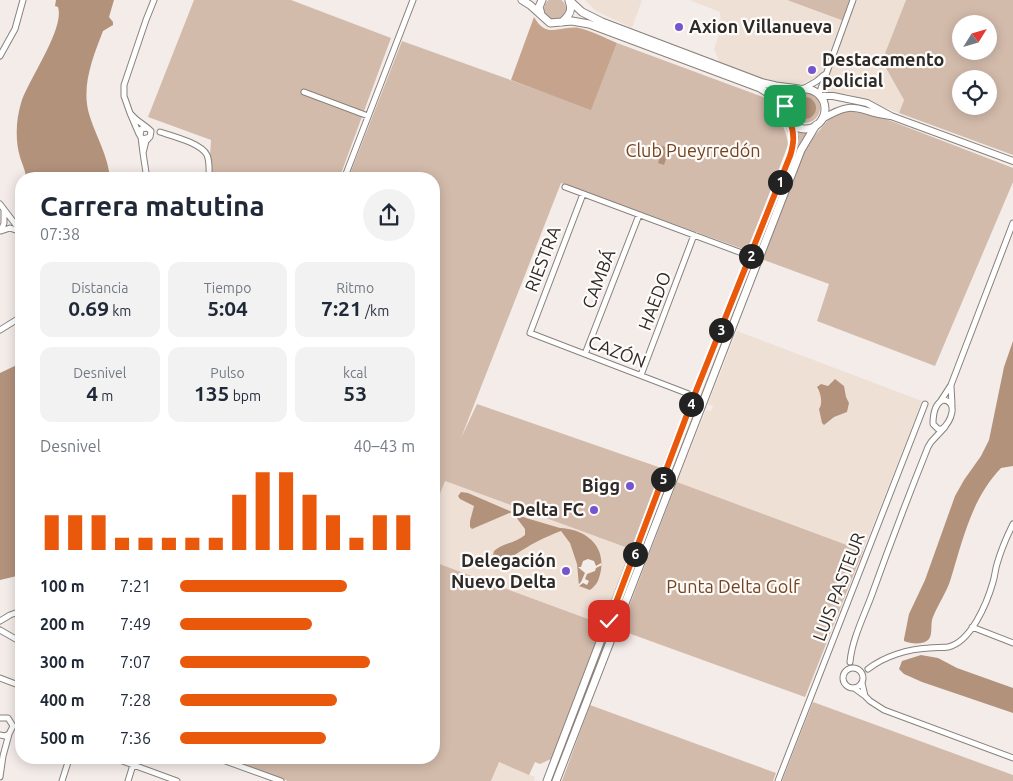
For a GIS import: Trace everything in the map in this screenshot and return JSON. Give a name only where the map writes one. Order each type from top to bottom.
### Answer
[{"type":"main road","points":[[522,0],[550,23],[572,21],[589,24],[760,88],[772,96],[785,112],[790,121],[794,137],[793,147],[694,396],[547,781]]},
{"type":"main road","points":[[542,0],[539,7],[542,16]]},
{"type":"main road","points":[[562,22],[570,13],[569,0]]},
{"type":"main road","points":[[556,781],[801,150],[825,110],[819,95],[812,90],[776,86],[763,82],[602,22],[582,12],[569,0]]},
{"type":"main road","points":[[785,112],[786,100],[790,95],[801,89]]},
{"type":"main road","points":[[790,121],[799,128],[811,128],[819,122]]},
{"type":"street","points":[[0,56],[15,29],[24,0]]},
{"type":"street","points":[[146,172],[140,135],[124,96],[124,85],[154,0]]},
{"type":"street","points":[[347,172],[413,0]]},
{"type":"street","points":[[853,0],[819,95],[867,103],[891,116],[1013,161]]},
{"type":"street","points":[[801,89],[817,81],[826,73]]},
{"type":"street","points":[[304,92],[368,116]]},
{"type":"street","points":[[819,122],[840,109],[851,107],[891,116]]},
{"type":"street","points":[[130,113],[139,124],[204,150],[208,159],[209,172]]},
{"type":"street","points":[[140,135],[142,129],[148,128]]},
{"type":"street","points":[[144,153],[146,142],[151,134],[148,128]]},
{"type":"street","points":[[140,135],[144,139],[160,132]]},
{"type":"street","points":[[565,187],[750,256]]},
{"type":"street","name":"RIESTRA","points":[[530,333],[583,194]]},
{"type":"street","points":[[0,204],[15,224]]},
{"type":"street","points":[[0,231],[4,223],[4,210]]},
{"type":"street","name":"CAMBÁ","points":[[585,354],[639,215]]},
{"type":"street","points":[[1013,223],[951,385],[935,411],[931,442],[894,532],[842,681],[846,686],[854,688],[878,707],[1013,758]]},
{"type":"street","points":[[0,231],[10,228],[15,230]]},
{"type":"street","name":"HAEDO","points":[[641,376],[694,235]]},
{"type":"street","points":[[0,330],[15,321]]},
{"type":"street","name":"CAZÓN","points":[[530,333],[694,396]]},
{"type":"street","points":[[931,442],[945,427],[950,418],[952,405],[951,385]]},
{"type":"street","points":[[940,402],[947,400],[952,405]]},
{"type":"street","name":"LUIS PASTEUR","points":[[778,781],[926,404]]},
{"type":"street","points":[[933,424],[938,429],[945,427]]},
{"type":"street","points":[[846,670],[868,669],[902,653],[919,649],[950,646],[961,641],[972,627],[990,589],[997,562],[1013,524]]},
{"type":"street","points":[[0,621],[15,613]]},
{"type":"street","points":[[972,627],[1013,643]]},
{"type":"street","points":[[0,630],[15,639]]},
{"type":"street","points":[[850,662],[857,669],[863,680],[865,696]]},
{"type":"street","points":[[854,688],[863,680],[868,669]]},
{"type":"street","points":[[0,678],[15,684]]},
{"type":"street","points":[[0,777],[3,756],[9,734],[13,729],[12,723],[8,718],[1,717]]},
{"type":"street","points":[[3,756],[0,735],[9,734]]},
{"type":"street","points":[[62,781],[67,764]]},
{"type":"street","points":[[234,764],[281,781]]},
{"type":"street","points":[[128,781],[133,765],[177,781]]},
{"type":"shaded area","points":[[56,0],[114,0],[109,17],[113,25],[103,31],[99,41],[89,73],[86,95],[90,117],[105,155],[109,172],[25,172],[17,144],[18,116],[25,93],[45,55],[56,28],[59,16],[58,7],[55,6]]},
{"type":"shaded area","points":[[585,0],[642,0],[632,28],[596,11]]},
{"type":"shaded area","points":[[689,0],[787,0],[844,21],[825,68],[819,76],[803,83],[785,85],[768,81],[720,63],[714,49],[721,29],[720,12]]},
{"type":"shaded area","points":[[857,0],[906,0],[882,61],[904,100],[899,113],[848,94],[831,94],[826,92],[823,87]]},
{"type":"shaded area","points":[[534,17],[539,24],[549,30],[579,28],[617,43],[591,110],[511,80]]},
{"type":"shaded area","points":[[805,97],[813,100],[816,108],[813,116],[805,119],[797,116],[794,108],[797,100]]},
{"type":"shaded area","points":[[652,142],[670,149],[667,159],[665,158],[664,165],[658,163],[660,156],[648,152]]},
{"type":"shaded area","points":[[737,331],[922,401],[863,551],[677,482],[706,410],[711,411],[713,406],[708,404]]},
{"type":"shaded area","points":[[1013,341],[1013,466],[1001,468],[983,492],[976,506],[964,534],[949,583],[932,619],[929,639],[917,643],[904,641],[909,614],[925,580],[955,496],[989,440],[1004,367]]},
{"type":"shaded area","points":[[15,366],[15,576],[0,580],[0,373]]},
{"type":"shaded area","points":[[835,379],[844,386],[849,403],[847,412],[834,417],[824,425],[819,409],[821,404],[820,392],[817,387],[821,384],[828,386]]},
{"type":"shaded area","points":[[445,481],[636,551],[607,626],[440,564],[440,494]]},
{"type":"shaded area","points":[[461,492],[468,493],[526,518],[577,531],[585,535],[600,553],[601,570],[599,579],[590,590],[579,586],[577,564],[570,543],[561,531],[526,548],[515,555],[506,567],[502,567],[492,560],[494,551],[521,538],[525,535],[525,529],[512,512],[472,529],[470,521],[474,506],[460,499],[458,496]]},
{"type":"shaded area","points":[[921,655],[938,658],[957,668],[1013,688],[1013,713],[922,682],[904,674],[899,669],[902,661]]},
{"type":"shaded area","points":[[498,762],[535,777],[534,781],[491,781]]},
{"type":"green space","points":[[559,-1],[566,9],[563,17],[555,20],[547,17],[544,9],[547,1]]},
{"type":"green space","points":[[194,0],[291,0],[391,38],[342,172],[211,172],[211,140],[148,117]]},
{"type":"green space","points":[[787,0],[851,0],[844,21]]},
{"type":"green space","points":[[906,0],[1013,0],[1013,155],[899,113],[904,100],[882,61]]},
{"type":"green space","name":"Club Pueyrredón","points":[[402,41],[591,109],[617,43],[763,97],[772,106],[783,126],[788,145],[749,247],[743,249],[561,183],[461,438],[477,404],[667,470],[636,551],[445,481],[440,494],[440,172],[351,172]]},
{"type":"green space","points":[[805,93],[816,97],[820,108],[816,119],[805,123],[794,119],[790,108],[794,97]]},
{"type":"green space","points":[[846,110],[886,119],[1013,168],[1013,182],[935,366],[817,321],[829,284],[761,259],[805,147],[829,119],[838,112]]},
{"type":"green space","points":[[795,131],[810,131],[797,150],[557,769],[552,781],[550,781],[796,151]]},
{"type":"green space","name":"Punta Delta Golf","points":[[677,482],[863,551],[805,697],[620,630]]},
{"type":"green space","points":[[440,564],[607,626],[554,754],[551,759],[540,764],[535,762],[529,775],[499,762],[491,781],[288,781],[240,764],[440,764]]},
{"type":"green space","points":[[813,702],[1013,775],[1013,781],[782,781]]},
{"type":"green space","points":[[590,705],[776,773],[773,781],[562,781]]},
{"type":"pier","points":[[588,559],[594,561],[596,566],[601,563],[602,565],[596,568],[595,571],[587,574],[585,579],[589,581],[587,585],[583,583],[579,586],[585,573],[578,567],[581,567],[583,561]]},
{"type":"place","name":"Axion Villanueva","points":[[679,27]]},
{"type":"place","name":"Destacamento policial","points":[[812,70]]},
{"type":"place","name":"Bigg","points":[[630,486]]},
{"type":"place","name":"Delta FC","points":[[594,510]]},
{"type":"place","name":"Delegación Nuevo Delta","points":[[566,571]]},
{"type":"route","points":[[609,621],[694,396],[790,156],[794,137],[790,121],[786,117],[785,106]]}]
